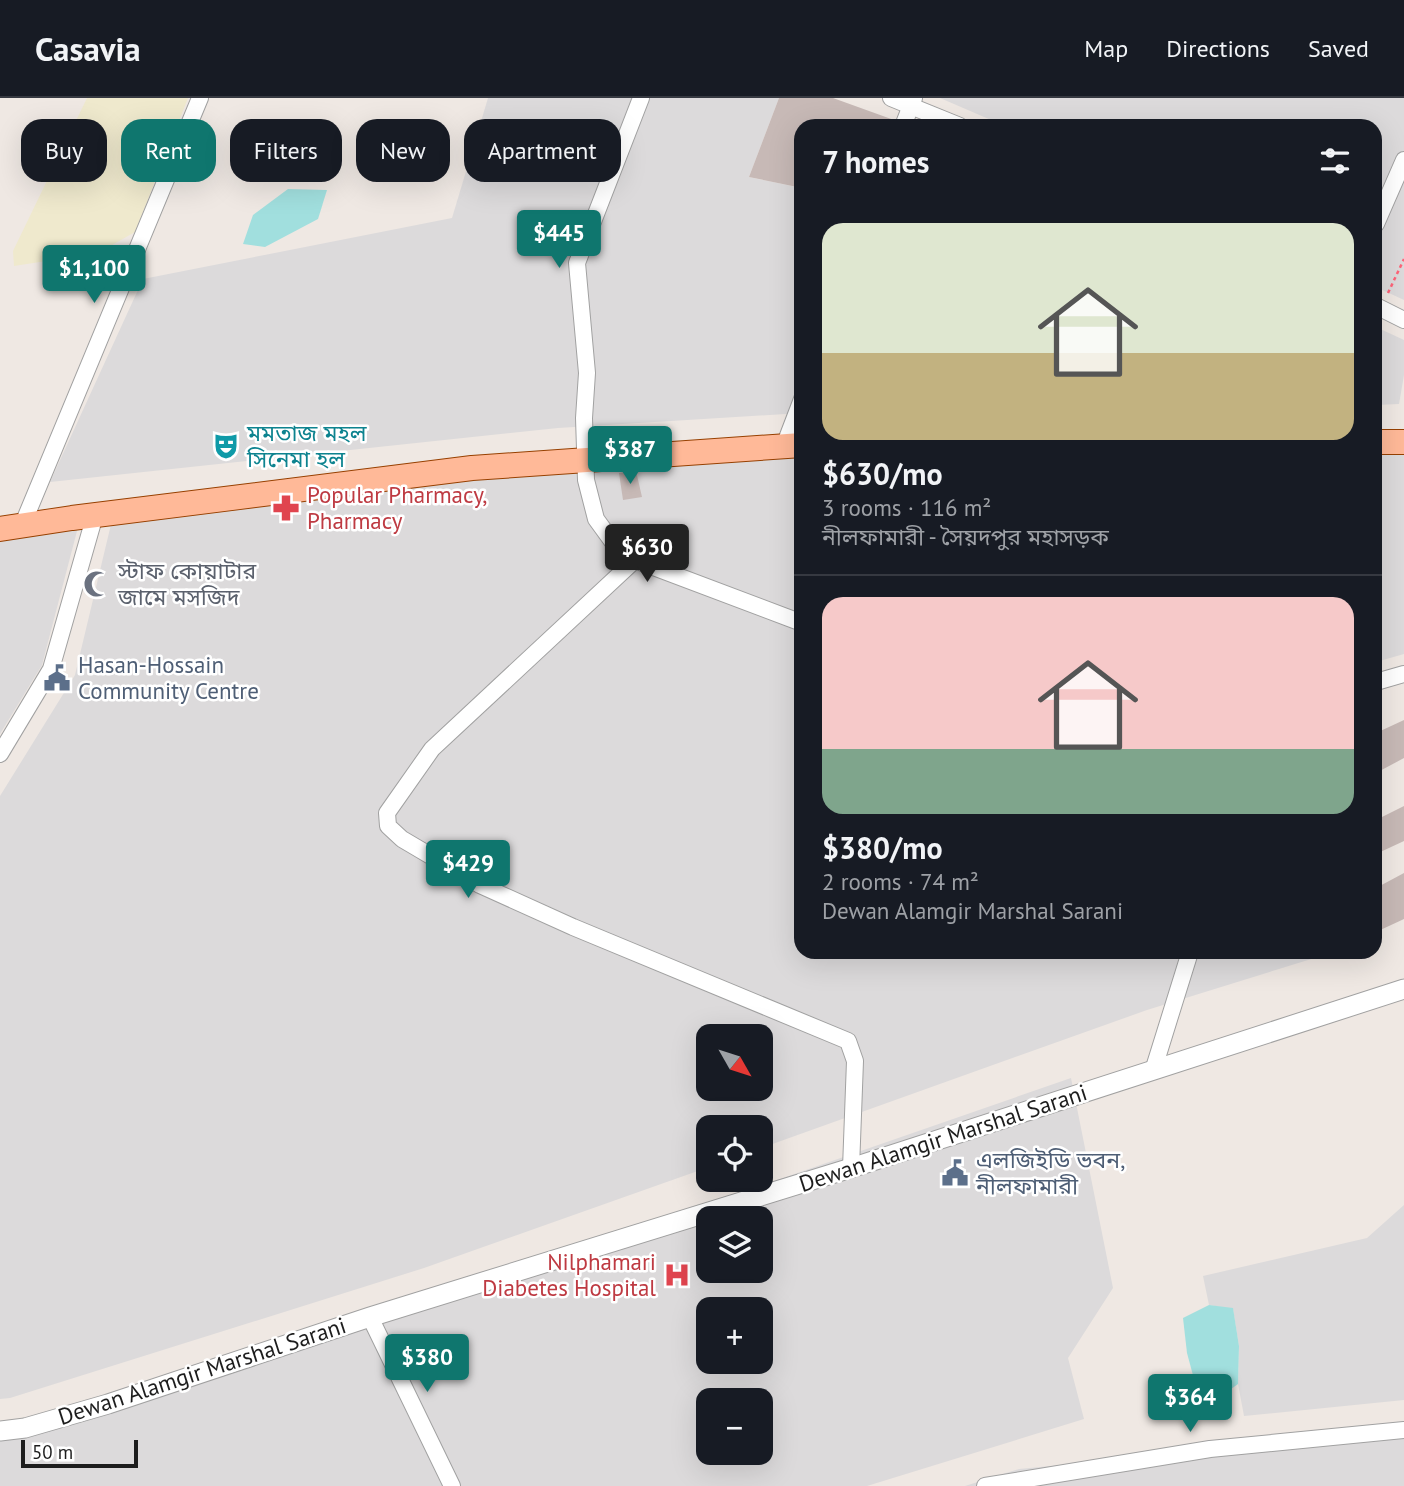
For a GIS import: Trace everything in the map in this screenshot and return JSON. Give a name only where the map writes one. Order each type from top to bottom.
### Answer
[{"type":"main road","points":[[1382,442],[1404,442]]},
{"type":"main road","points":[[11,527],[472,468],[793,445]]},
{"type":"street","points":[[11,527],[200,98]]},
{"type":"street","points":[[641,98],[577,263],[587,373],[584,460],[596,519],[612,541],[635,560],[794,620]]},
{"type":"street","points":[[891,98],[912,102],[946,119]]},
{"type":"street","points":[[906,119],[912,102]]},
{"type":"street","points":[[1382,211],[1404,160]]},
{"type":"street","points":[[1382,309],[1404,320]]},
{"type":"street","points":[[0,754],[51,669],[95,515]]},
{"type":"street","points":[[635,560],[432,748],[387,813],[388,826],[402,839],[480,885],[573,927],[848,1041],[855,1061],[851,1168]]},
{"type":"street","points":[[1382,680],[1404,674]]},
{"type":"street","points":[[1153,1071],[1188,959]]},
{"type":"street","name":"Dewan Alamgir Marshal Sarani","points":[[0,1431],[25,1428],[108,1404],[369,1317],[851,1168],[1404,989]]},
{"type":"street","points":[[369,1317],[452,1486]]},
{"type":"street","points":[[985,1486],[1210,1449],[1404,1430]]},
{"type":"path","points":[[1382,300],[1404,259]]},
{"type":"shaded area","points":[[87,98],[188,98],[180,119],[121,119],[121,182],[155,182],[135,232],[98,253],[14,266],[13,251],[46,182],[107,182],[107,119],[77,119]]},
{"type":"shaded area","points":[[488,98],[779,98],[749,177],[794,187],[794,413],[558,428],[50,482],[143,279],[452,218],[464,178],[464,182],[621,182],[621,119],[482,119]]},
{"type":"shaded area","points":[[940,98],[1404,98],[1404,300],[1382,290],[1382,119],[989,119]]},
{"type":"shaded area","points":[[1382,330],[1404,340],[1404,375],[1399,404],[1382,405]]},
{"type":"shaded area","points":[[1382,441],[1404,441],[1404,654],[1382,660]]},
{"type":"shaded area","points":[[794,448],[794,959],[1311,959],[1147,1010],[773,1144],[773,1115],[696,1115],[696,1172],[424,1268],[0,1399],[0,796],[75,675],[113,516],[558,460]]},
{"type":"shaded area","points":[[83,508],[42,665],[0,734],[0,521]]},
{"type":"shaded area","points":[[1071,1078],[1113,1288],[1068,1358],[1084,1419],[867,1486],[0,1486],[0,1429],[449,1294],[696,1208],[696,1283],[773,1283],[773,1206],[702,1206],[743,1192],[773,1192],[773,1181]]},
{"type":"shaded area","points":[[1404,1205],[1404,1400],[1244,1416],[1238,1384],[1239,1346],[1233,1309],[1209,1305],[1203,1276],[1367,1238]]},
{"type":"shaded area","points":[[1404,1433],[1404,1486],[965,1486],[1019,1469]]},
{"type":"water","points":[[288,189],[327,190],[318,219],[265,247],[243,244],[253,215]]},
{"type":"water","points":[[1209,1305],[1233,1308],[1239,1346],[1238,1384],[1220,1397],[1198,1394],[1187,1353],[1183,1318]]},
{"type":"building","points":[[779,98],[833,98],[891,119],[794,119],[794,186],[749,177]]},
{"type":"building","points":[[636,471],[642,497],[623,500],[619,473]]},
{"type":"building","points":[[1404,720],[1404,758],[1382,770],[1382,730]]},
{"type":"building","points":[[1404,806],[1404,841],[1382,851],[1382,817]]},
{"type":"building","points":[[1404,873],[1404,919],[1382,929],[1382,885]]},
{"type":"place","name":"মমতাজ মহল সিনেমা হল","points":[[226,446]]},
{"type":"place","name":"Popular Pharmacy, Pharmacy","points":[[286,508]]},
{"type":"place","name":"স্টাফ কোয়াটার জামে মসজিদ","points":[[97,584]]},
{"type":"place","name":"Hasan-Hossain Community Centre","points":[[57,678]]},
{"type":"place","name":"এলজিইডি ভবন, নীলফামারী","points":[[955,1173]]},
{"type":"place","name":"Nilphamari Diabetes Hospital","points":[[677,1275]]}]
